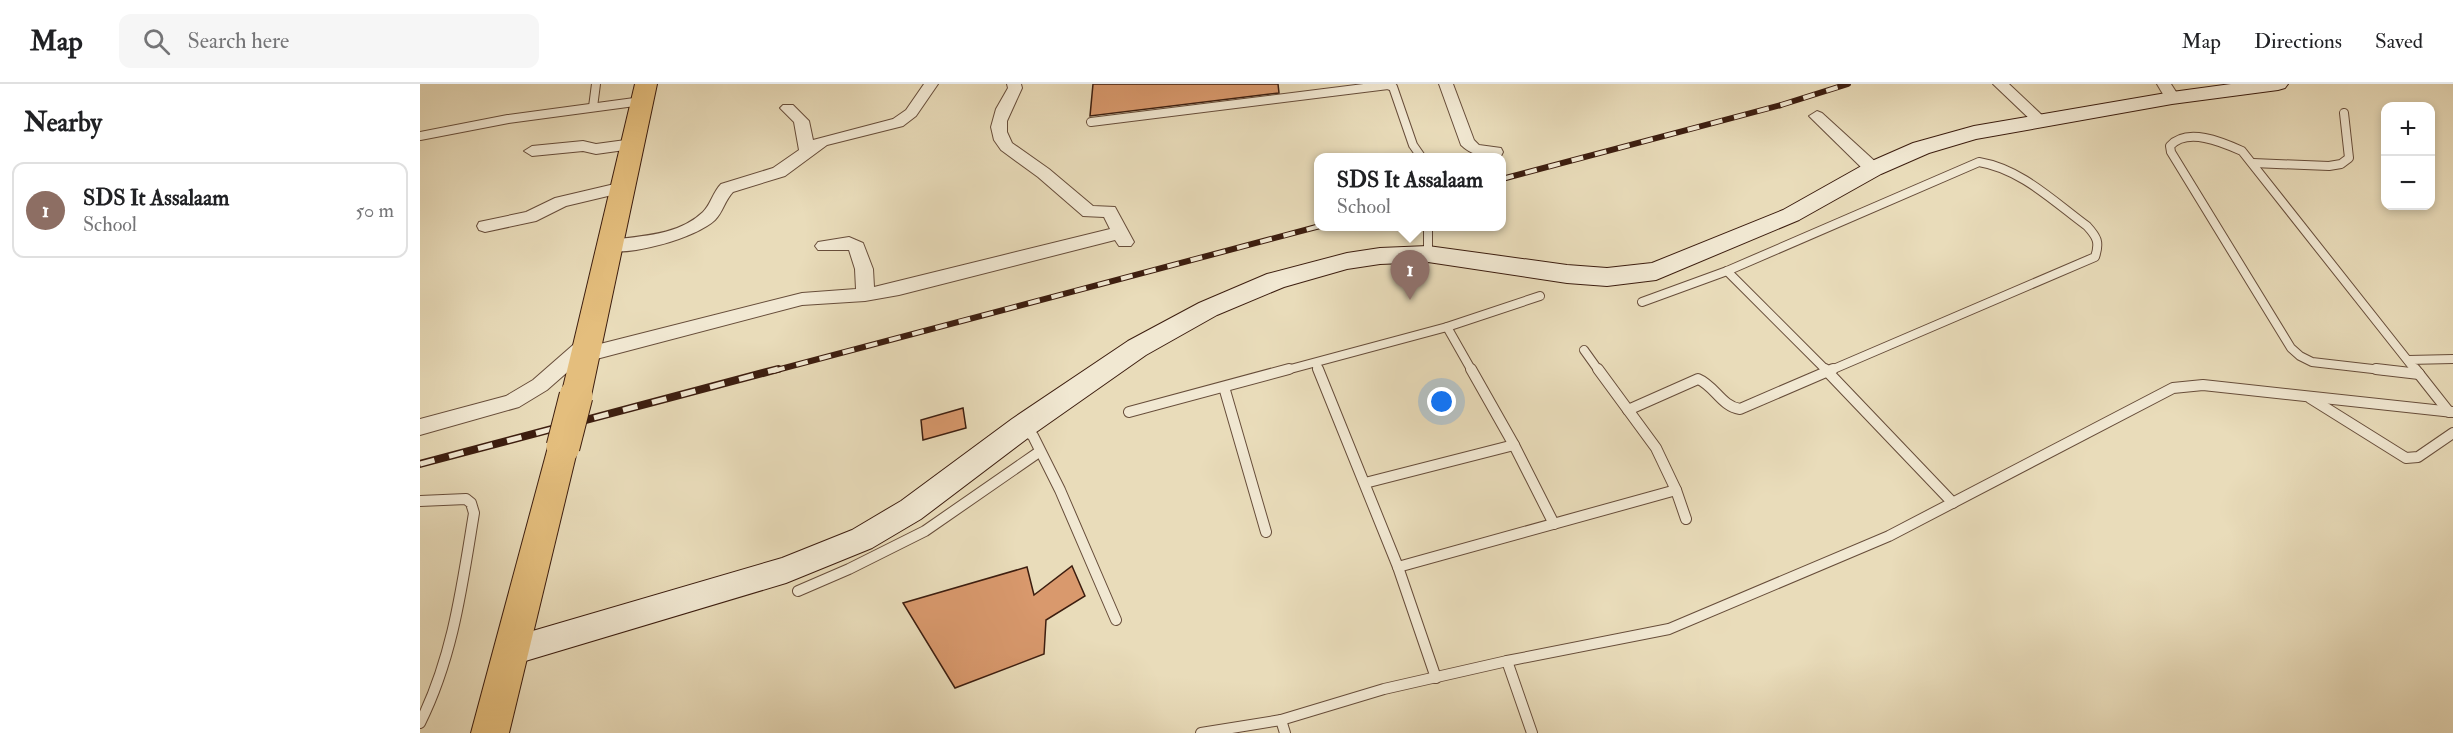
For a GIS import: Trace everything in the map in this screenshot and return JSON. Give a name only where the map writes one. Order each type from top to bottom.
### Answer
[{"type":"main road","points":[[490,733],[576,396],[644,93]]},
{"type":"street","points":[[610,246],[652,240],[691,229],[714,212],[724,190],[780,172],[822,141],[898,123],[911,113],[932,84]]},
{"type":"street","points":[[420,427],[512,402],[540,385],[587,349],[801,299],[865,295],[899,289],[1122,237],[1109,211],[1089,212],[1049,177],[1015,154],[1001,140],[998,130],[1000,121],[1015,88],[1014,84]]},
{"type":"street","points":[[1446,84],[1467,141],[1474,149],[1495,152]]},
{"type":"street","points":[[2000,84],[2040,122]]},
{"type":"street","points":[[512,651],[791,581],[890,524],[1022,427],[1137,348],[1192,317],[1253,289],[1318,267],[1380,256],[1428,254],[1567,274],[1607,277],[1636,275],[1656,271],[1791,215],[1873,169],[1921,148],[1974,133],[2040,122],[2168,91],[2278,84]]},
{"type":"street","points":[[788,108],[801,121],[807,150]]},
{"type":"street","points":[[1817,116],[1873,169]]},
{"type":"street","points":[[532,150],[583,146],[596,149],[633,144]]},
{"type":"street","points":[[485,226],[530,217],[561,202],[623,187]]},
{"type":"street","points":[[824,246],[849,243],[857,247],[864,269],[865,295]]},
{"type":"lane","points":[[593,107],[596,84]]},
{"type":"lane","points":[[1091,122],[1388,86],[1393,87],[1413,145],[1419,153]]},
{"type":"lane","points":[[420,136],[508,119],[593,107],[644,93]]},
{"type":"lane","points":[[2253,163],[2329,166],[2341,164],[2349,158],[2344,113]]},
{"type":"lane","points":[[2419,374],[2307,360],[2285,341],[2171,152],[2170,146],[2177,138],[2215,142],[2242,151],[2451,412]]},
{"type":"lane","points":[[1628,410],[1698,379],[1706,381],[1725,405],[1732,409],[1740,409],[2095,257],[2099,244],[2096,236],[2087,226],[2016,173],[1998,165],[1979,162],[1728,271],[1642,302]]},
{"type":"lane","points":[[1428,231],[1428,254]]},
{"type":"lane","points":[[1728,271],[1953,503]]},
{"type":"lane","points":[[1129,412],[1447,327],[1540,296]]},
{"type":"lane","points":[[1447,327],[1514,445],[1554,524]]},
{"type":"lane","points":[[1584,350],[1656,448],[1676,490],[1686,519]]},
{"type":"lane","points":[[2408,360],[2453,359]]},
{"type":"lane","points":[[1316,363],[1398,567],[1436,678]]},
{"type":"lane","points":[[1201,733],[1281,720],[1384,689],[1506,661],[1669,629],[1889,536],[2173,388],[2203,385],[2451,412]]},
{"type":"lane","points":[[1224,387],[1266,532]]},
{"type":"lane","points":[[2308,396],[2406,458],[2418,457],[2453,433]]},
{"type":"lane","points":[[1022,427],[1033,436],[1077,526],[1116,620]]},
{"type":"lane","points":[[1365,483],[1514,445]]},
{"type":"lane","points":[[791,581],[849,569],[925,531],[1039,452]]},
{"type":"lane","points":[[1398,567],[1676,490]]},
{"type":"lane","points":[[420,501],[466,499],[471,503],[474,513],[454,634],[431,704],[420,723]]},
{"type":"lane","points":[[1506,661],[1532,733]]},
{"type":"lane","points":[[1281,720],[1285,733]]},
{"type":"building","points":[[1093,84],[1278,84],[1279,93],[1090,116]]},
{"type":"building","points":[[963,408],[966,428],[923,440],[921,420]]},
{"type":"building","points":[[1072,566],[1085,596],[1046,620],[1044,654],[955,688],[903,603],[1027,567],[1034,595]]},
{"type":"railway","points":[[1506,178],[1781,105],[1848,84]]},
{"type":"railway","points":[[773,371],[1314,228]]},
{"type":"railway","points":[[420,464],[778,369]]},
{"type":"place","name":"SDS It Assalaam","points":[[1410,300]]}]
